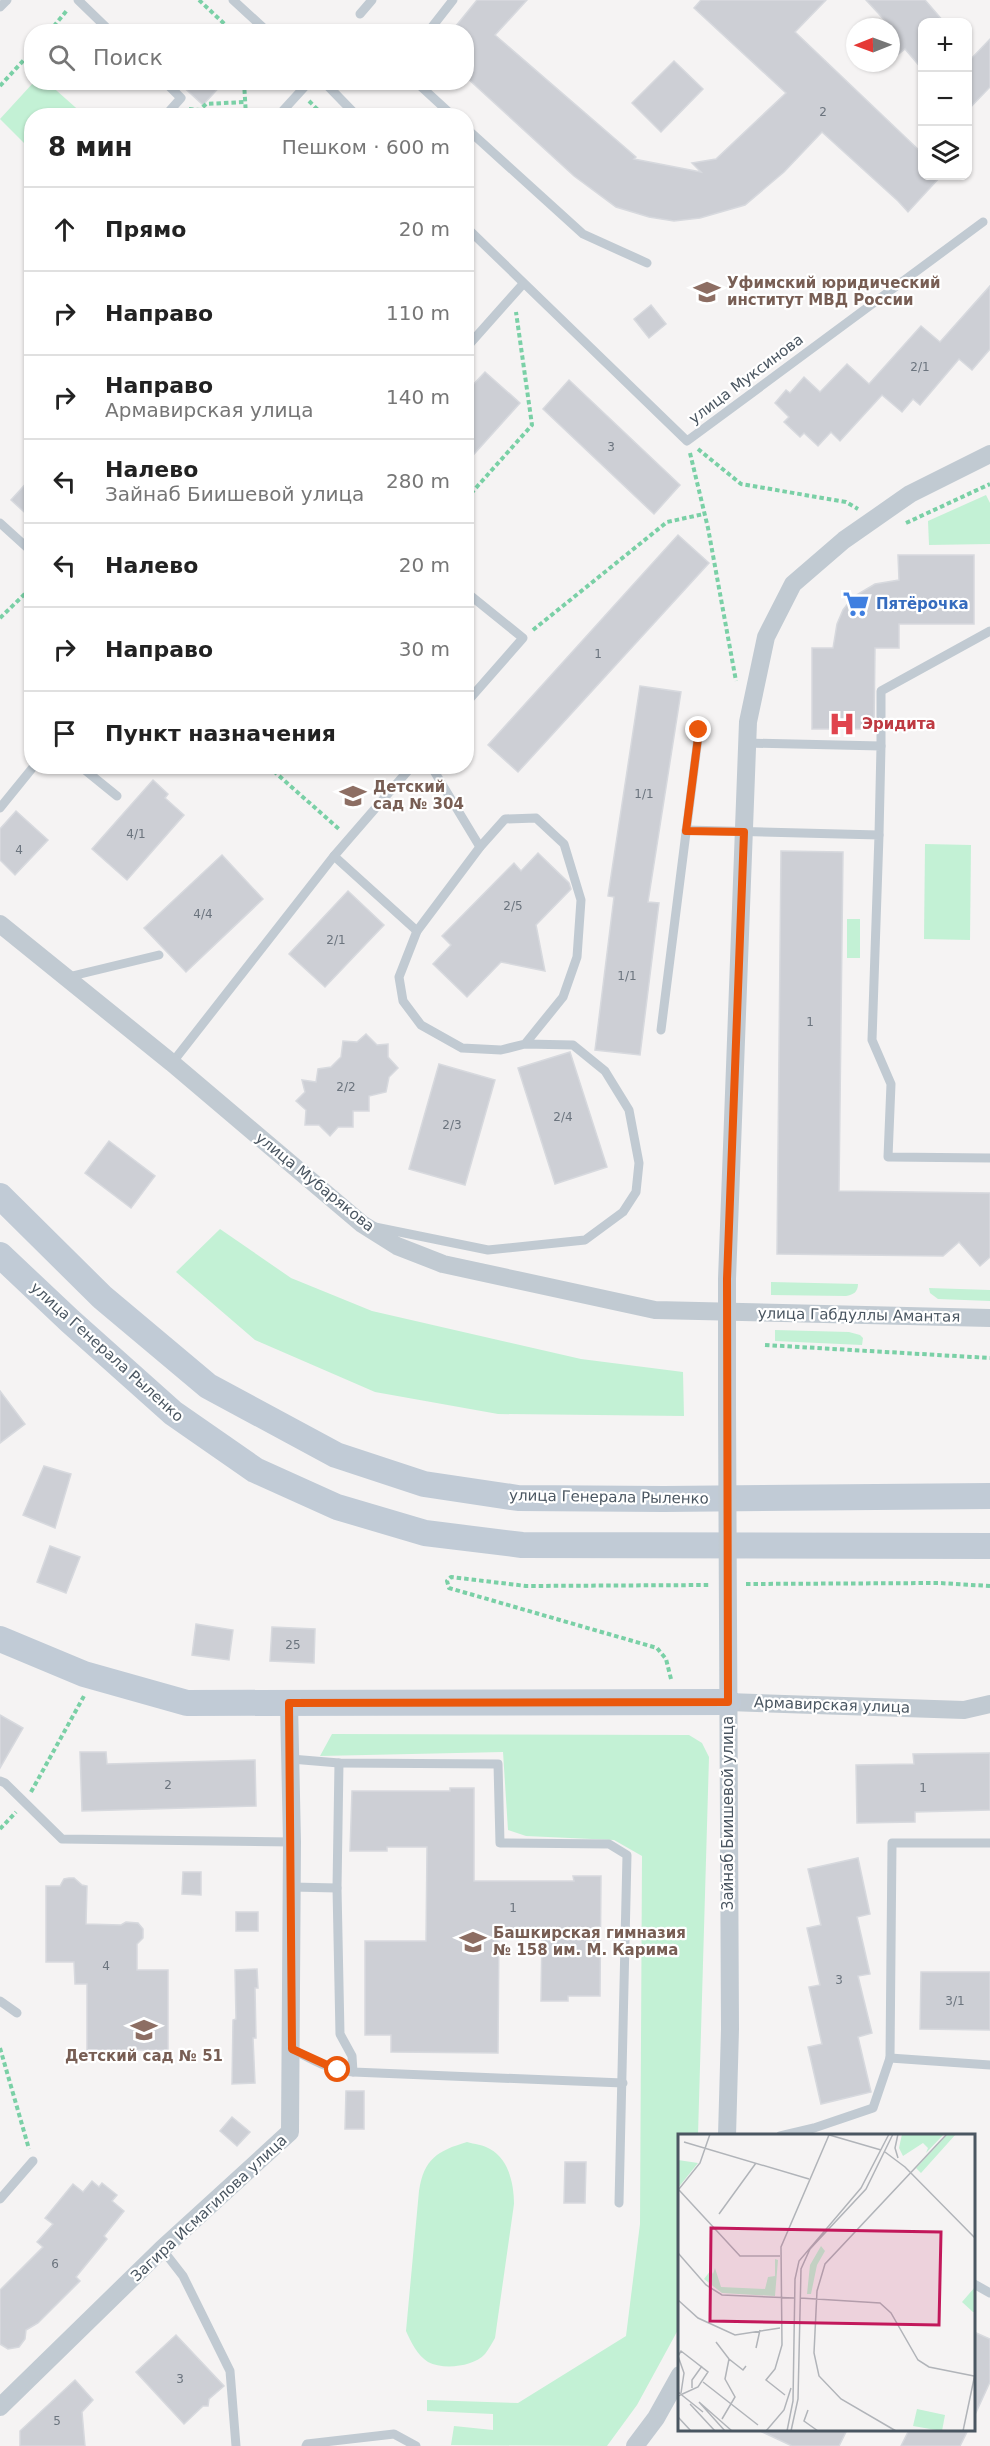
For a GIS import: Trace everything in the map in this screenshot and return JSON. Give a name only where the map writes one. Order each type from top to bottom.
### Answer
[{"type":"main road","name":"улица Генерала Рыленко","points":[[0,1196],[102,1297],[208,1386],[336,1455],[424,1484],[518,1498],[990,1496]]},
{"type":"main road","name":"улица Генерала Рыленко","points":[[0,1255],[173,1413],[255,1470],[348,1510],[425,1533],[522,1545],[990,1546]]},
{"type":"main road","name":"Армавирская улица","points":[[0,1639],[94,1677],[187,1702],[728,1702]]},
{"type":"street","name":"Зайнаб Биишевой улица","points":[[727,2134],[730,2029],[727,1279],[748,722],[766,638],[793,584],[844,540],[910,494],[990,456]]},
{"type":"street","name":"улица Мубарякова","points":[[0,924],[172,1063],[362,1224],[397,1246],[443,1264],[655,1310],[728,1312]]},
{"type":"street","name":"улица Габдуллы Амантая","points":[[728,1312],[990,1318]]},
{"type":"street","name":"Армавирская улица","points":[[728,1702],[964,1710],[990,1704]]},
{"type":"street","name":"Загира Исмагилова улица","points":[[0,2407],[162,2249],[290,2132],[292,1842],[289,1703]]},
{"type":"street","points":[[635,2446],[656,2418],[678,2379]]},
{"type":"lane","points":[[0,7],[7,0]]},
{"type":"lane","points":[[78,0],[103,24]]},
{"type":"lane","points":[[233,0],[259,24]]},
{"type":"lane","points":[[360,14],[372,0]]},
{"type":"lane","points":[[434,24],[453,0]]},
{"type":"lane","points":[[172,108],[181,98],[173,90]]},
{"type":"lane","points":[[285,108],[302,90]]},
{"type":"lane","points":[[332,90],[349,108]]},
{"type":"lane","points":[[425,90],[444,108]]},
{"type":"lane","points":[[474,135],[584,234],[647,263]]},
{"type":"lane","name":"улица Муксинова","points":[[474,235],[687,441],[983,222]]},
{"type":"lane","points":[[474,339],[524,284]]},
{"type":"lane","points":[[0,523],[24,545]]},
{"type":"lane","points":[[474,598],[523,638],[474,694]]},
{"type":"lane","points":[[990,631],[881,691],[872,1041],[891,1084],[888,1157],[990,1158]]},
{"type":"lane","points":[[661,1030],[699,730]]},
{"type":"lane","points":[[747,743],[881,746]]},
{"type":"lane","points":[[0,808],[28,774]]},
{"type":"lane","points":[[90,774],[117,796]]},
{"type":"lane","points":[[172,1063],[334,856],[405,774]]},
{"type":"lane","points":[[436,774],[480,847]]},
{"type":"lane","points":[[362,1224],[488,1250],[585,1240],[623,1212],[636,1192],[639,1163],[629,1110],[605,1071],[573,1045],[525,1044],[501,1050],[462,1048],[421,1025],[403,1001],[399,977],[417,931],[480,847],[505,819],[536,818],[564,844],[581,900],[577,957],[563,997],[525,1044]]},
{"type":"lane","points":[[686,831],[879,835]]},
{"type":"lane","points":[[334,856],[417,931]]},
{"type":"lane","points":[[66,978],[159,955]]},
{"type":"lane","points":[[291,1759],[339,1763],[498,1764],[500,1844],[609,1844],[627,1855],[619,2203]]},
{"type":"lane","points":[[339,1763],[340,2034],[352,2056],[353,2073]]},
{"type":"lane","points":[[0,1781],[5,1783],[62,1839],[292,1842]]},
{"type":"lane","points":[[788,2134],[873,2108],[890,2058],[892,1843],[990,1843]]},
{"type":"lane","points":[[292,1887],[338,1888]]},
{"type":"lane","points":[[0,2001],[17,2013]]},
{"type":"lane","points":[[292,2049],[318,2063],[353,2073],[623,2083]]},
{"type":"lane","points":[[890,2058],[990,2065]]},
{"type":"lane","points":[[0,2199],[33,2162]]},
{"type":"lane","points":[[162,2249],[183,2276],[231,2372],[236,2446]]},
{"type":"lane","points":[[975,2285],[990,2293]]},
{"type":"lane","points":[[306,2446],[307,2444],[394,2434],[416,2446]]},
{"type":"path","points":[[199,0],[224,24]]},
{"type":"path","points":[[56,24],[70,8]]},
{"type":"path","points":[[0,86],[24,60]]},
{"type":"path","points":[[244,90],[245,108]]},
{"type":"path","points":[[202,108],[206,104],[245,102]]},
{"type":"path","points":[[474,490],[532,425],[513,295]]},
{"type":"path","points":[[687,441],[741,484],[846,502]]},
{"type":"path","points":[[687,441],[704,514],[737,688]]},
{"type":"path","points":[[900,525],[990,484]]},
{"type":"path","points":[[523,638],[667,522],[704,514]]},
{"type":"path","points":[[0,618],[24,595]]},
{"type":"path","points":[[277,774],[350,838]]},
{"type":"path","points":[[765,1345],[990,1358]]},
{"type":"path","points":[[672,1684],[666,1659],[657,1648],[449,1588],[447,1581],[451,1577],[526,1586],[715,1585]]},
{"type":"path","points":[[738,1584],[939,1583],[990,1586]]},
{"type":"path","points":[[0,1829],[25,1803],[94,1677]]},
{"type":"path","points":[[0,2048],[33,2162]]},
{"type":"green space","points":[[27,90],[56,90],[76,108],[24,108],[24,143],[0,119]]},
{"type":"green space","points":[[986,495],[990,503],[990,544],[929,545],[928,521]]},
{"type":"green space","points":[[925,844],[971,845],[970,940],[924,939]]},
{"type":"green space","points":[[847,919],[860,919],[860,958],[847,958]]},
{"type":"green space","points":[[220,1229],[291,1278],[372,1311],[581,1359],[683,1372],[684,1416],[498,1414],[375,1392],[255,1340],[176,1272]]},
{"type":"green space","points":[[771,1282],[858,1284],[855,1293],[846,1296],[771,1295]]},
{"type":"green space","points":[[929,1288],[990,1290],[990,1301],[938,1299],[930,1293]]},
{"type":"green space","points":[[775,1330],[849,1332],[863,1338],[862,1345],[775,1341]]},
{"type":"green space","points":[[332,1734],[689,1735],[702,1743],[709,1757],[698,2134],[678,2134],[678,2330],[637,2405],[607,2446],[451,2445],[454,2426],[493,2430],[493,2414],[427,2411],[427,2400],[518,2403],[626,2336],[640,2224],[642,1856],[614,1840],[526,1836],[508,1830],[503,1752],[320,1756]]},
{"type":"green space","points":[[467,2142],[488,2148],[502,2159],[509,2173],[514,2204],[495,2338],[485,2354],[473,2362],[458,2366],[442,2366],[428,2362],[421,2356],[406,2331],[419,2191],[428,2164],[440,2153]]},
{"type":"building","points":[[477,0],[527,0],[495,35],[636,157],[634,159],[701,172],[692,163],[716,159],[786,93],[694,8],[701,0],[826,0],[795,32],[918,149],[918,180],[937,180],[908,212],[822,132],[784,172],[745,205],[700,218],[674,221],[649,217],[616,207],[574,176],[474,84],[474,24],[458,24]]},
{"type":"building","points":[[866,0],[925,0],[941,18],[918,18],[918,64],[905,49],[900,53],[900,18],[883,18]]},
{"type":"building","points":[[990,39],[990,87],[972,106],[972,72],[972,58]]},
{"type":"building","points":[[674,61],[703,89],[661,132],[632,103]]},
{"type":"building","points":[[187,90],[217,90],[203,105]]},
{"type":"building","points":[[990,286],[990,349],[972,370],[959,359],[920,405],[913,399],[902,412],[882,395],[840,441],[831,432],[818,446],[804,433],[800,437],[784,422],[789,417],[775,403],[786,390],[790,393],[804,377],[820,392],[847,364],[869,384],[921,326],[940,342]]},
{"type":"building","points":[[651,305],[666,324],[649,338],[634,319]]},
{"type":"building","points":[[485,372],[520,403],[474,454],[474,384]]},
{"type":"building","points":[[569,380],[680,485],[654,514],[543,409]]},
{"type":"building","points":[[24,486],[24,512],[11,500]]},
{"type":"building","points":[[678,535],[709,563],[518,772],[488,745]]},
{"type":"building","points":[[898,555],[974,555],[974,624],[899,624],[899,648],[875,648],[874,729],[812,729],[812,648],[833,648],[837,624],[843,610],[853,597],[875,584],[899,580]]},
{"type":"building","points":[[640,686],[681,692],[648,902],[659,903],[640,1055],[595,1050],[614,897],[608,896]]},
{"type":"building","points":[[153,780],[168,794],[165,798],[184,815],[127,880],[92,849]]},
{"type":"building","points":[[16,811],[48,840],[15,875],[0,860],[0,829]]},
{"type":"building","points":[[781,851],[843,852],[839,1191],[990,1193],[990,1257],[980,1266],[959,1242],[943,1256],[777,1254]]},
{"type":"building","points":[[538,853],[569,883],[571,889],[536,925],[545,971],[501,962],[467,997],[433,964],[451,945],[442,936],[514,863],[521,871]]},
{"type":"building","points":[[222,855],[263,899],[186,972],[144,928]]},
{"type":"building","points":[[348,891],[384,925],[325,987],[289,954]]},
{"type":"building","points":[[366,1034],[377,1045],[388,1044],[388,1057],[398,1068],[389,1077],[386,1092],[369,1096],[369,1111],[353,1111],[353,1127],[338,1127],[330,1136],[319,1125],[305,1125],[306,1110],[296,1101],[305,1092],[302,1080],[316,1082],[318,1069],[331,1067],[341,1057],[343,1041],[357,1042]]},
{"type":"building","points":[[570,1052],[607,1167],[555,1184],[518,1068]]},
{"type":"building","points":[[439,1064],[495,1080],[465,1185],[409,1169]]},
{"type":"building","points":[[109,1141],[155,1176],[131,1208],[85,1173]]},
{"type":"building","points":[[0,1391],[25,1424],[0,1443]]},
{"type":"building","points":[[44,1466],[71,1474],[55,1528],[23,1515]]},
{"type":"building","points":[[50,1546],[80,1557],[66,1593],[37,1582]]},
{"type":"building","points":[[196,1624],[233,1630],[229,1660],[192,1655]]},
{"type":"building","points":[[272,1627],[315,1629],[314,1663],[270,1661]]},
{"type":"building","points":[[0,1715],[23,1728],[0,1768]]},
{"type":"building","points":[[80,1752],[106,1752],[107,1764],[255,1760],[256,1806],[82,1811]]},
{"type":"building","points":[[990,1753],[990,1810],[915,1812],[915,1822],[857,1823],[856,1765],[914,1764],[913,1754]]},
{"type":"building","points":[[450,1788],[474,1788],[474,1881],[574,1881],[573,1876],[601,1876],[600,1996],[568,1996],[568,2001],[541,2001],[542,1928],[499,1928],[498,2053],[391,2052],[391,2035],[365,2035],[365,1941],[426,1941],[427,1847],[387,1847],[387,1851],[350,1851],[352,1791],[450,1791]]},
{"type":"building","points":[[858,1858],[870,1914],[857,1917],[870,1974],[858,1976],[872,2033],[858,2037],[871,2092],[821,2104],[808,2047],[822,2044],[809,1987],[820,1985],[807,1928],[821,1925],[808,1869]]},
{"type":"building","points":[[183,1872],[201,1872],[201,1895],[182,1894]]},
{"type":"building","points":[[74,1878],[87,1886],[86,1924],[138,1923],[143,1929],[143,1938],[137,1944],[137,1970],[168,1970],[168,2050],[87,2050],[87,1984],[75,1984],[74,1962],[46,1962],[46,1886],[60,1886],[64,1879]]},
{"type":"building","points":[[236,1912],[258,1912],[258,1931],[236,1931]]},
{"type":"building","points":[[257,1969],[256,2038],[253,2038],[255,2083],[232,2084],[233,2020],[236,2019],[235,1970]]},
{"type":"building","points":[[921,1972],[990,1972],[990,2030],[920,2029]]},
{"type":"building","points":[[346,2091],[364,2091],[364,2129],[345,2129]]},
{"type":"building","points":[[232,2117],[250,2132],[237,2146],[220,2131]]},
{"type":"building","points":[[565,2162],[586,2162],[585,2203],[564,2203]]},
{"type":"building","points":[[92,2181],[99,2187],[102,2183],[117,2195],[112,2201],[124,2211],[104,2236],[107,2239],[76,2277],[80,2281],[38,2323],[26,2330],[25,2339],[19,2347],[8,2349],[0,2344],[0,2290],[43,2247],[37,2242],[53,2224],[45,2218],[73,2184],[83,2192]]},
{"type":"building","points":[[975,2332],[990,2339],[990,2382],[975,2415]]},
{"type":"building","points":[[176,2335],[224,2386],[209,2399],[208,2406],[203,2406],[184,2424],[136,2372]]},
{"type":"building","points":[[75,2380],[93,2400],[82,2412],[85,2446],[20,2446],[20,2431]]},
{"type":"building","points":[[760,2431],[846,2431],[839,2446],[792,2446]]},
{"type":"building","points":[[908,2431],[968,2431],[960,2446],[901,2446]]},
{"type":"place","name":"Уфимский юридический институт МВД России","points":[[707,292]]},
{"type":"place","name":"Пятёрочка","points":[[856,604]]},
{"type":"place","name":"Эридита","points":[[842,724]]},
{"type":"place","name":"Детский сад № 304","points":[[353,796]]},
{"type":"place","name":"Башкирская гимназия № 158 им. М. Карима","points":[[473,1942]]},
{"type":"place","name":"Детский сад № 51","points":[[144,2030]]},
{"type":"route","points":[[338,2070],[318,2063],[292,2049],[289,1703],[728,1702],[727,1279],[744,832],[686,831],[699,730]]}]
